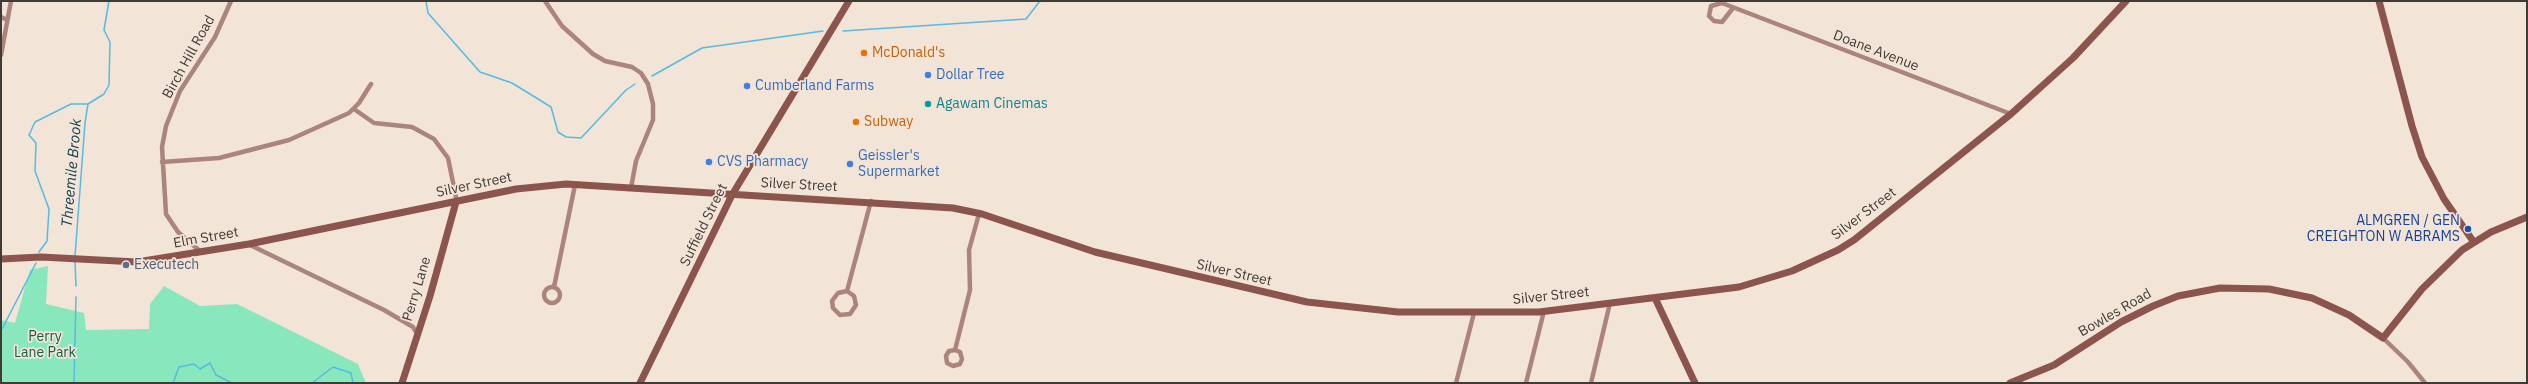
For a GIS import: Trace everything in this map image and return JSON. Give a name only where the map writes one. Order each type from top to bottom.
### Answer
[{"type":"street","points":[[1,55],[11,1]]},
{"type":"street","name":"Birch Hill Road","points":[[201,253],[178,232],[166,214],[162,162],[163,138],[178,96],[186,80],[215,37],[231,1]]},
{"type":"street","points":[[545,1],[562,26],[593,54],[602,60],[632,68],[643,75],[648,84],[653,104],[653,120],[636,161],[631,188]]},
{"type":"street","name":"Suffield Street","points":[[640,383],[732,195],[849,1]]},
{"type":"street","name":"Silver Street","points":[[250,244],[543,185],[575,185],[937,206],[979,214],[1095,252],[1306,302],[1378,311],[1474,313],[1544,311],[1655,298],[1753,283],[1794,271],[1838,250],[1856,238],[2011,114],[2073,58],[2126,1]]},
{"type":"street","points":[[2379,1],[2412,126],[2422,157],[2444,199],[2473,242]]},
{"type":"street","name":"Doane Avenue","points":[[1733,8],[1726,19],[1720,22],[1714,21],[1709,16],[1710,8],[1716,3],[1733,8],[2011,114]]},
{"type":"street","points":[[1,17],[7,20]]},
{"type":"street","points":[[162,162],[214,159],[275,145],[343,116],[354,109],[371,84]]},
{"type":"street","points":[[354,109],[374,122],[412,128],[434,138],[448,158],[456,202]]},
{"type":"street","points":[[554,287],[575,185]]},
{"type":"street","name":"Perry Lane","points":[[402,383],[430,296],[456,202]]},
{"type":"street","points":[[847,291],[871,202]]},
{"type":"street","points":[[955,350],[971,286],[969,250],[979,214]]},
{"type":"street","points":[[2383,338],[2432,278],[2473,242],[2527,217]]},
{"type":"street","name":"Elm Street","points":[[1,259],[27,257],[136,262],[201,253],[250,244],[384,310],[413,327],[417,334]]},
{"type":"street","name":"Bowles Road","points":[[2010,383],[2054,365],[2130,317],[2153,306],[2178,296],[2220,288],[2265,288],[2306,297],[2349,314],[2383,338],[2408,362],[2425,383]]},
{"type":"street","points":[[847,291],[854,296],[856,306],[850,314],[840,315],[833,308],[833,298],[840,292],[847,291]]},
{"type":"street","points":[[1655,298],[1695,383]]},
{"type":"street","points":[[1591,383],[1610,303]]},
{"type":"street","points":[[1526,383],[1544,311]]},
{"type":"street","points":[[1456,383],[1474,313]]},
{"type":"green space","name":"Perry Lane Park","points":[[48,266],[46,304],[84,313],[86,330],[149,329],[150,304],[164,286],[200,306],[237,304],[358,364],[366,383],[1,383],[1,320],[15,323],[30,270]]},
{"type":"waterway","name":"Threemile Brook","points":[[75,256],[85,123],[88,104],[104,94],[109,85],[110,42],[104,30],[109,1]]},
{"type":"waterway","points":[[426,1],[428,13],[480,72],[512,83],[551,107],[558,132],[566,137],[581,138],[626,90],[635,84]]},
{"type":"waterway","points":[[843,31],[1026,19],[1040,1]]},
{"type":"waterway","points":[[652,76],[702,48],[823,31]]},
{"type":"waterway","points":[[39,252],[47,241],[49,209],[35,171],[36,143],[29,135],[35,122],[71,104],[88,104]]},
{"type":"waterway","name":"Threemile Brook","points":[[75,262],[76,286]]},
{"type":"waterway","points":[[1,331],[36,263]]},
{"type":"waterway","name":"Threemile Brook","points":[[74,383],[76,297]]},
{"type":"waterway","points":[[173,383],[179,367],[194,364],[200,369],[210,363],[216,375],[232,383]]},
{"type":"waterway","points":[[312,383],[333,367],[351,373],[353,383]]},
{"type":"waterway","points":[[280,383],[295,383]]},
{"type":"place","name":"McDonald's","points":[[864,53]]},
{"type":"place","name":"Dollar Tree","points":[[928,75]]},
{"type":"place","name":"Cumberland Farms","points":[[747,86]]},
{"type":"place","name":"Agawam Cinemas","points":[[928,104]]},
{"type":"place","name":"Subway","points":[[856,122]]},
{"type":"place","name":"CVS Pharmacy","points":[[709,162]]},
{"type":"place","name":"Geissler's Supermarket","points":[[850,164]]},
{"type":"place","name":"ALMGREN / GEN CREIGHTON W ABRAMS","points":[[2468,229]]},
{"type":"place","name":"Executech","points":[[126,265]]}]
